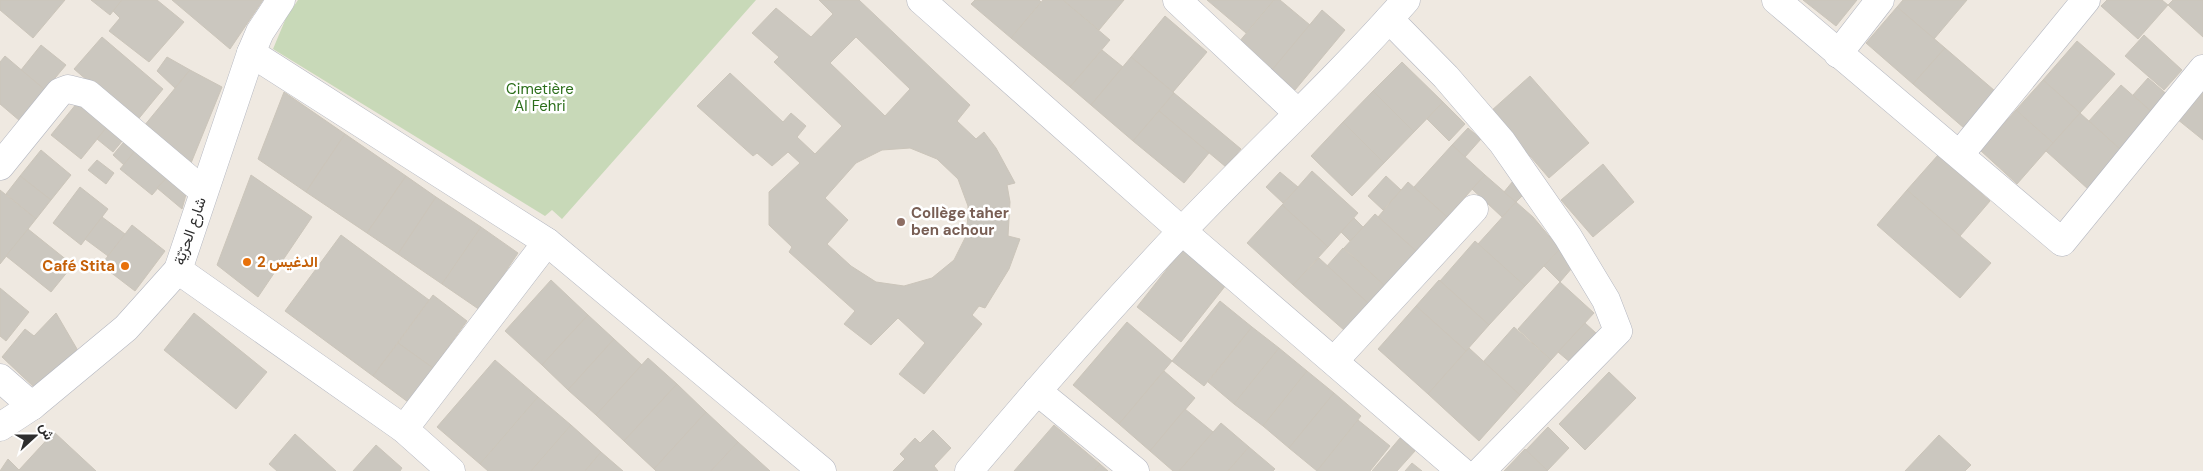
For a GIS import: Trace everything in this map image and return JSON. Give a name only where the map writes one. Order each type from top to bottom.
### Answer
[{"type":"street","name":"شارع الحرّيّة","points":[[0,427],[32,406],[126,328],[178,270],[251,53],[260,32],[281,0]]},
{"type":"street","points":[[922,0],[1182,231],[1461,471]]},
{"type":"street","points":[[1176,0],[1298,114]]},
{"type":"street","points":[[1776,0],[2062,242],[2203,69]]},
{"type":"street","points":[[1838,54],[1880,0]]},
{"type":"street","points":[[1960,154],[2086,0]]},
{"type":"street","points":[[970,471],[1037,391],[1182,231],[1298,114],[1398,9],[1446,77],[1502,142],[1568,237],[1606,300],[1618,331],[1481,471]]},
{"type":"street","points":[[251,53],[547,242],[822,471]]},
{"type":"street","points":[[0,166],[60,92],[68,89],[88,94],[203,191]]},
{"type":"street","points":[[1334,361],[1474,209]]},
{"type":"street","points":[[404,429],[547,242]]},
{"type":"street","points":[[178,270],[404,429],[451,471]]},
{"type":"street","points":[[0,378],[32,406]]},
{"type":"street","points":[[1037,391],[1134,471]]},
{"type":"green space","name":"Cimetière Al Fehri","points":[[298,0],[756,0],[562,219],[552,210],[545,216],[273,49],[286,18]]},
{"type":"building","points":[[0,0],[65,0],[33,38],[0,10]]},
{"type":"building","points":[[91,0],[122,0],[110,15]]},
{"type":"building","points":[[122,0],[157,0],[184,22],[149,62],[109,31],[120,18],[113,11]]},
{"type":"building","points":[[172,0],[263,0],[230,49]]},
{"type":"building","points":[[819,0],[859,0],[970,105],[957,121],[976,139],[984,132],[996,148],[1015,183],[1007,185],[1010,202],[1008,236],[1020,239],[1009,269],[985,308],[979,306],[972,315],[982,324],[924,394],[899,374],[925,343],[898,318],[871,345],[844,324],[855,311],[789,252],[792,247],[769,225],[769,192],[800,163],[788,152],[772,166],[757,153],[753,156],[697,106],[730,73],[783,122],[791,113],[806,126],[797,137],[815,154],[842,126],[774,62],[779,57],[752,33],[776,8],[811,37],[833,14]],"holes":[[[856,37],[910,89],[885,116],[830,63]],[[910,148],[937,159],[958,179],[968,206],[967,234],[954,260],[932,278],[904,286],[876,282],[851,266],[827,244],[848,220],[825,198],[856,163],[882,150]]]},
{"type":"building","points":[[975,0],[1039,0],[1041,2],[1011,38],[971,4]]},
{"type":"building","points":[[1043,0],[1063,0],[1110,40],[1070,87],[1011,38]]},
{"type":"building","points":[[1063,0],[1124,0],[1099,30]]},
{"type":"building","points":[[1207,0],[1274,0],[1246,33]]},
{"type":"building","points":[[1274,0],[1280,0],[1310,25],[1272,70],[1239,42]]},
{"type":"building","points":[[1803,0],[1857,0],[1836,26]]},
{"type":"building","points":[[1903,0],[1967,0],[1934,39],[1897,7]]},
{"type":"building","points":[[2107,0],[2162,0],[2168,5],[2138,39],[2101,6]]},
{"type":"building","points":[[2173,0],[2203,0],[2203,37],[2168,5]]},
{"type":"building","points":[[1897,7],[1945,48],[1913,84],[1866,43]]},
{"type":"building","points":[[1322,10],[1345,30],[1295,90],[1272,70]]},
{"type":"building","points":[[1165,16],[1207,52],[1173,92],[1131,57]]},
{"type":"building","points":[[2144,35],[2182,70],[2164,90],[2125,56]]},
{"type":"building","points":[[102,37],[163,89],[136,122],[74,69]]},
{"type":"building","points":[[2077,41],[2115,74],[2080,113],[2043,80]]},
{"type":"building","points":[[41,45],[66,65],[45,90],[21,70]]},
{"type":"building","points":[[1945,48],[1995,91],[1964,128],[1913,84]]},
{"type":"building","points":[[1102,50],[1123,67],[1091,105],[1070,87]]},
{"type":"building","points":[[5,56],[45,90],[20,121],[0,104],[0,62]]},
{"type":"building","points":[[167,57],[190,70],[175,88],[157,71]]},
{"type":"building","points":[[1131,57],[1174,93],[1133,141],[1091,105]]},
{"type":"building","points":[[1402,62],[1443,102],[1414,132],[1373,91]]},
{"type":"building","points":[[190,70],[222,87],[189,168],[144,126]]},
{"type":"building","points":[[1530,76],[1589,143],[1549,178],[1491,111]]},
{"type":"building","points":[[2148,78],[2170,97],[2154,114],[2133,95]]},
{"type":"building","points":[[2043,80],[2080,113],[2053,143],[2016,110]]},
{"type":"building","points":[[2121,85],[2154,114],[2122,151],[2089,121]]},
{"type":"building","points":[[2203,87],[2203,140],[2177,119]]},
{"type":"building","points":[[1373,91],[1414,132],[1384,163],[1343,122]]},
{"type":"building","points":[[284,92],[345,134],[306,192],[258,159]]},
{"type":"building","points":[[1174,93],[1241,149],[1226,167],[1159,111]]},
{"type":"building","points":[[1443,102],[1465,124],[1449,141],[1427,119]]},
{"type":"building","points":[[77,103],[107,127],[81,159],[51,135]]},
{"type":"building","points":[[2016,110],[2053,143],[2017,184],[1980,150]]},
{"type":"building","points":[[1159,111],[1209,153],[1184,183],[1133,141]]},
{"type":"building","points":[[2080,113],[2122,151],[2088,189],[2046,151]]},
{"type":"building","points":[[1343,122],[1384,163],[1352,196],[1311,156]]},
{"type":"building","points":[[107,127],[123,140],[113,152],[97,139]]},
{"type":"building","points":[[1468,128],[1481,139],[1465,157],[1452,145]]},
{"type":"building","points":[[345,134],[406,176],[367,233],[306,192]]},
{"type":"building","points":[[128,137],[139,146],[124,165],[113,155]]},
{"type":"building","points":[[1452,145],[1485,175],[1447,217],[1414,187]]},
{"type":"building","points":[[139,146],[171,173],[152,195],[120,169]]},
{"type":"building","points":[[41,150],[71,175],[51,200],[20,176]]},
{"type":"building","points":[[1938,155],[1990,201],[1960,236],[1907,190]]},
{"type":"building","points":[[97,160],[114,173],[106,184],[88,170]]},
{"type":"building","points":[[1603,164],[1634,202],[1593,237],[1561,200]]},
{"type":"building","points":[[1312,171],[1358,213],[1328,247],[1282,205]]},
{"type":"building","points":[[1280,172],[1298,187],[1283,203],[1266,187]]},
{"type":"building","points":[[171,173],[188,187],[182,209],[157,188]]},
{"type":"building","points":[[251,175],[312,217],[258,297],[217,265]]},
{"type":"building","points":[[1485,175],[1516,202],[1502,217],[1472,189]]},
{"type":"building","points":[[20,176],[51,200],[36,219],[6,194]]},
{"type":"building","points":[[406,176],[436,197],[398,254],[367,233]]},
{"type":"building","points":[[1386,176],[1401,190],[1383,210],[1368,196]]},
{"type":"building","points":[[1513,181],[1523,195],[1516,202],[1504,192]]},
{"type":"building","points":[[1408,182],[1447,217],[1416,251],[1378,217]]},
{"type":"building","points":[[80,187],[108,209],[81,245],[53,223]]},
{"type":"building","points":[[0,190],[36,219],[0,264]]},
{"type":"building","points":[[1907,190],[1991,263],[1960,298],[1877,225]]},
{"type":"building","points":[[436,197],[481,227],[442,284],[398,254]]},
{"type":"building","points":[[1516,202],[1533,217],[1560,249],[1525,286],[1478,244]]},
{"type":"building","points":[[1282,205],[1328,247],[1293,285],[1247,243]]},
{"type":"building","points":[[1375,214],[1416,251],[1385,286],[1344,248]]},
{"type":"building","points":[[102,217],[125,234],[108,256],[85,239]]},
{"type":"building","points":[[1354,218],[1363,227],[1350,241],[1341,232]]},
{"type":"building","points":[[132,225],[165,251],[135,291],[101,265]]},
{"type":"building","points":[[481,227],[518,253],[480,310],[442,284]]},
{"type":"building","points":[[28,229],[73,265],[51,292],[6,256]]},
{"type":"building","points":[[341,235],[429,300],[373,376],[285,311]]},
{"type":"building","points":[[1475,241],[1525,286],[1489,325],[1440,281]]},
{"type":"building","points":[[1343,248],[1385,286],[1369,304],[1327,266]]},
{"type":"building","points":[[1560,249],[1572,268],[1560,282],[1544,266]]},
{"type":"building","points":[[1182,250],[1226,285],[1181,342],[1137,307]]},
{"type":"building","points":[[1319,258],[1369,304],[1345,331],[1293,285]]},
{"type":"building","points":[[551,280],[588,315],[542,365],[505,331]]},
{"type":"building","points":[[1439,280],[1489,325],[1466,351],[1416,306]]},
{"type":"building","points":[[1560,282],[1594,313],[1551,360],[1518,329]]},
{"type":"building","points":[[0,288],[29,312],[6,341],[0,336]]},
{"type":"building","points":[[433,295],[467,321],[433,368],[398,343]]},
{"type":"building","points":[[1220,301],[1252,327],[1204,386],[1172,361]]},
{"type":"building","points":[[1416,306],[1466,351],[1428,394],[1378,349]]},
{"type":"building","points":[[56,313],[77,349],[37,390],[2,357],[25,329],[34,336]]},
{"type":"building","points":[[194,313],[267,372],[236,409],[164,350]]},
{"type":"building","points":[[588,315],[614,339],[568,390],[542,365]]},
{"type":"building","points":[[1127,322],[1172,361],[1119,424],[1073,385]]},
{"type":"building","points":[[1585,323],[1597,334],[1571,363],[1558,352]]},
{"type":"building","points":[[1252,327],[1279,348],[1234,404],[1208,382]]},
{"type":"building","points":[[1514,327],[1551,360],[1520,395],[1483,362]]},
{"type":"building","points":[[614,339],[642,365],[596,415],[568,390]]},
{"type":"building","points":[[398,343],[433,368],[408,402],[373,376]]},
{"type":"building","points":[[1279,348],[1307,371],[1263,426],[1234,404]]},
{"type":"building","points":[[1469,348],[1520,395],[1479,441],[1428,394]]},
{"type":"building","points":[[648,358],[677,384],[624,441],[596,415]]},
{"type":"building","points":[[495,360],[538,397],[480,464],[437,427]]},
{"type":"building","points":[[1164,371],[1195,398],[1150,451],[1119,424]]},
{"type":"building","points":[[1307,371],[1334,393],[1289,448],[1263,426]]},
{"type":"building","points":[[1609,372],[1636,398],[1585,450],[1559,424]]},
{"type":"building","points":[[677,384],[706,412],[654,469],[624,441]]},
{"type":"building","points":[[1334,393],[1361,416],[1317,471],[1289,448]]},
{"type":"building","points":[[538,397],[571,425],[531,471],[488,471],[480,464]]},
{"type":"building","points":[[1185,409],[1213,432],[1179,471],[1173,471],[1150,451]]},
{"type":"building","points":[[706,412],[738,442],[711,471],[656,471],[654,469]]},
{"type":"building","points":[[1358,420],[1390,446],[1370,471],[1317,471]]},
{"type":"building","points":[[1221,423],[1249,447],[1228,471],[1179,471]]},
{"type":"building","points":[[571,425],[601,452],[585,471],[531,471]]},
{"type":"building","points":[[1054,425],[1100,464],[1094,471],[1014,471]]},
{"type":"building","points":[[1548,427],[1569,448],[1547,471],[1526,450]]},
{"type":"building","points":[[933,430],[951,448],[934,466],[938,471],[893,471],[905,459],[900,454],[915,438],[920,443]]},
{"type":"building","points":[[54,432],[96,471],[0,471],[8,459],[19,470]]},
{"type":"building","points":[[295,434],[336,471],[277,471],[269,464]]},
{"type":"building","points":[[1939,435],[1971,465],[1965,471],[1905,471]]},
{"type":"building","points":[[1400,438],[1415,451],[1397,471],[1372,471]]},
{"type":"building","points":[[738,442],[770,471],[711,471]]},
{"type":"building","points":[[376,445],[402,468],[400,471],[353,471]]},
{"type":"building","points":[[1249,447],[1275,469],[1273,471],[1228,471]]},
{"type":"building","points":[[1526,450],[1548,471],[1504,471]]},
{"type":"building","points":[[601,452],[623,471],[585,471]]},
{"type":"building","points":[[1412,463],[1422,471],[1405,471]]},
{"type":"building","points":[[1100,464],[1108,471],[1094,471]]},
{"type":"place","name":"Collège taher ben achour","points":[[901,222]]},
{"type":"place","name":"الدغيس 2","points":[[247,262]]},
{"type":"place","name":"Café Stita","points":[[125,266]]}]
